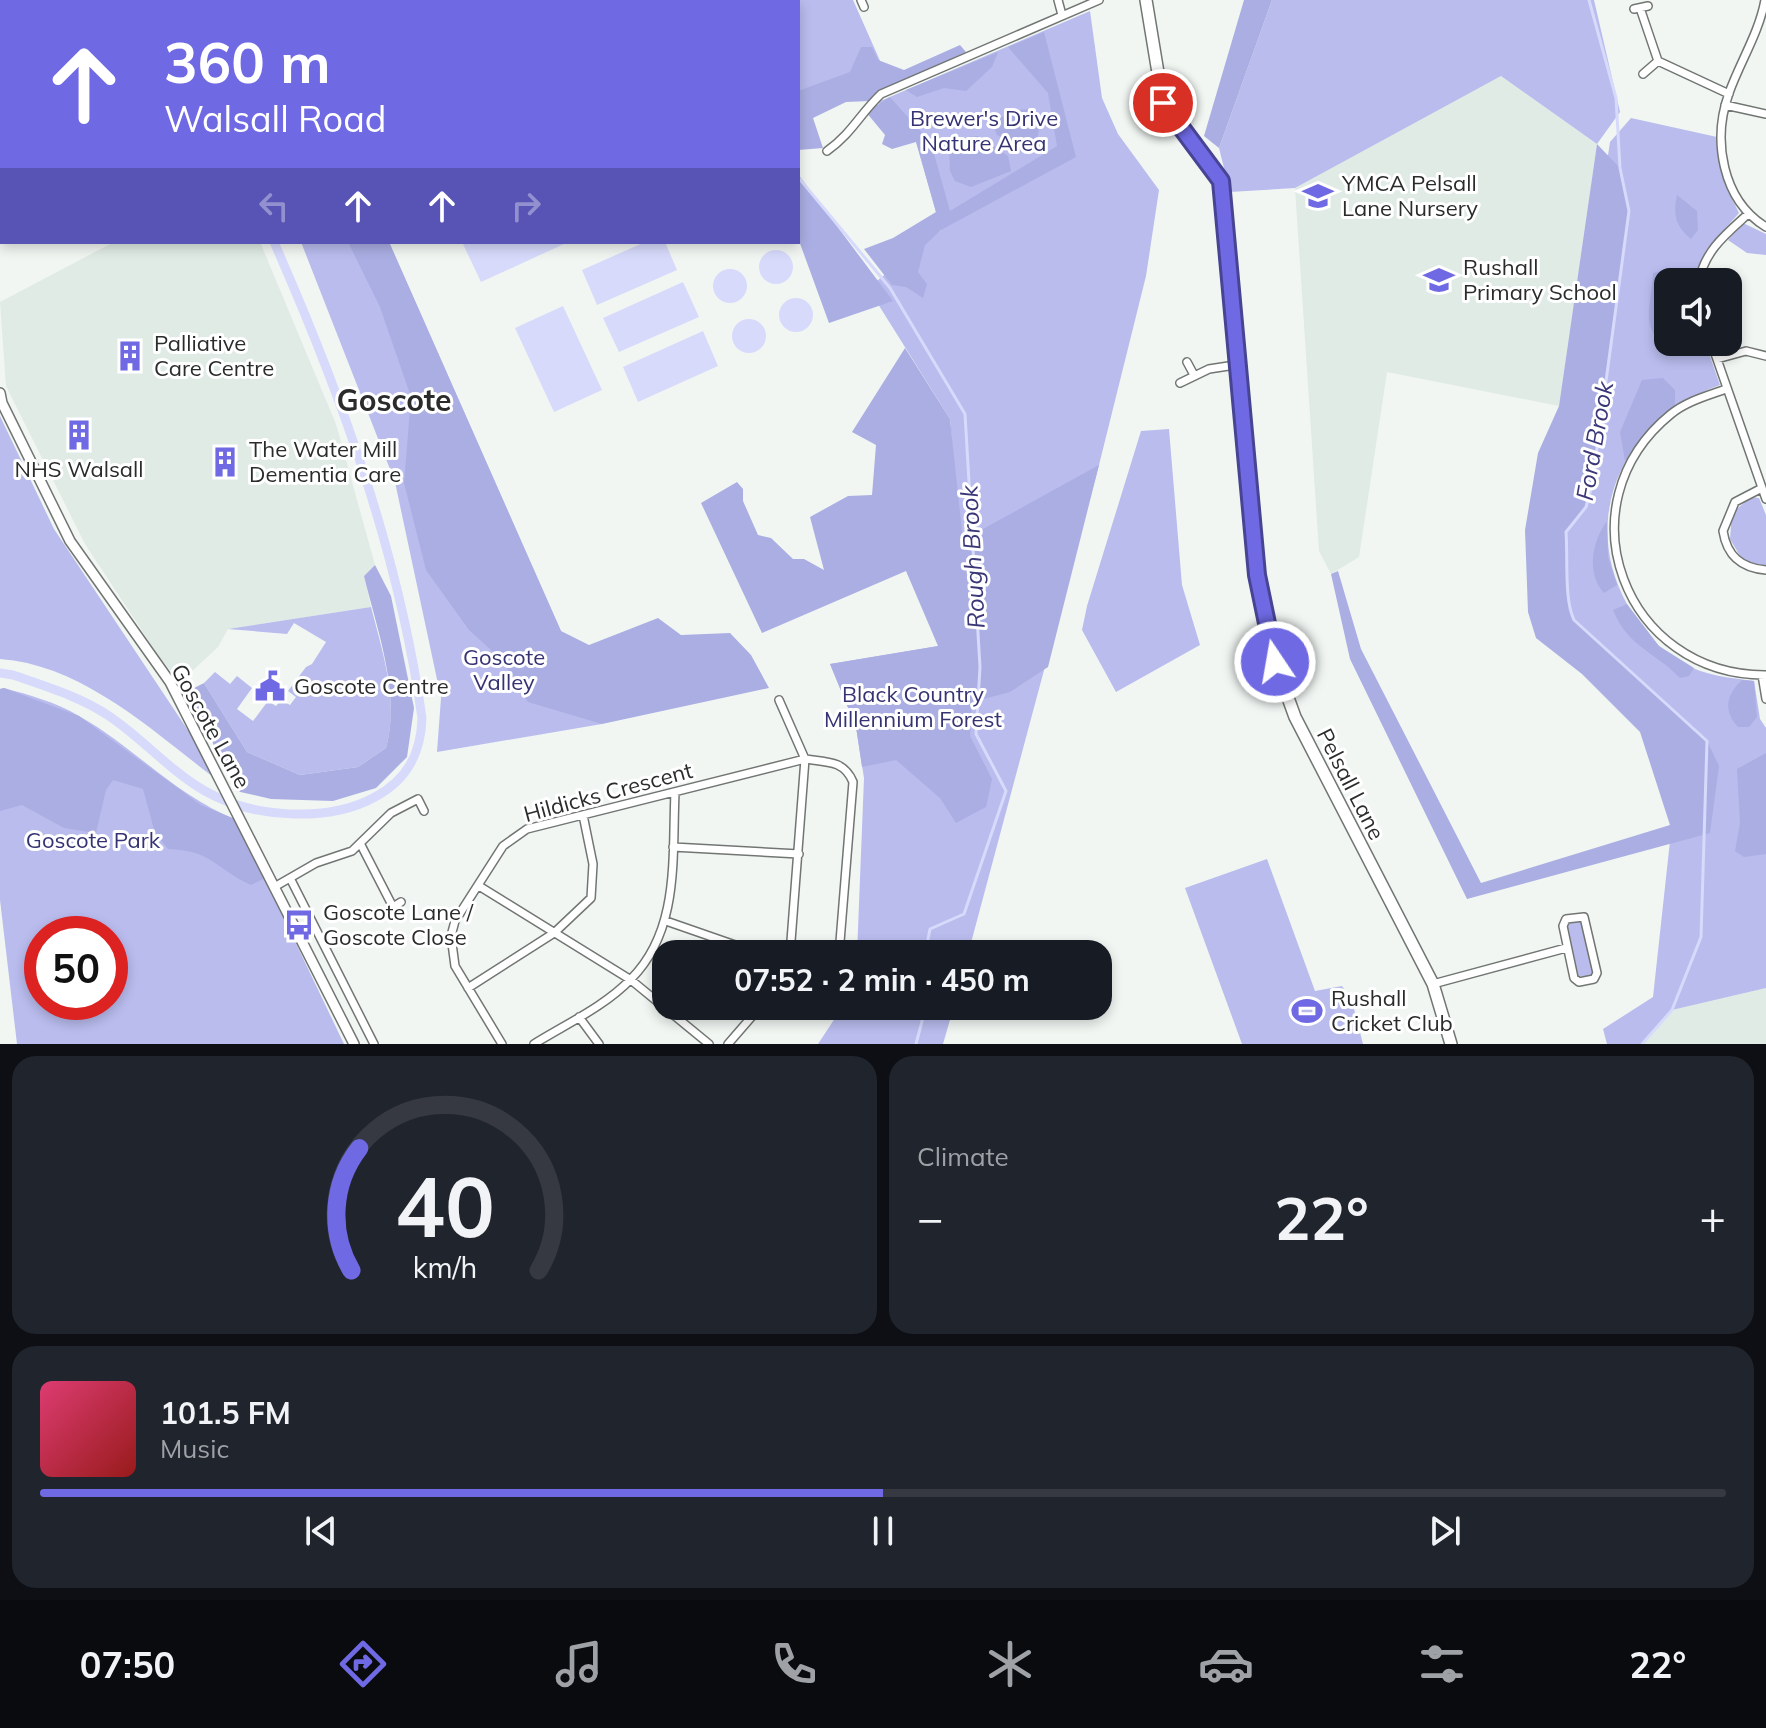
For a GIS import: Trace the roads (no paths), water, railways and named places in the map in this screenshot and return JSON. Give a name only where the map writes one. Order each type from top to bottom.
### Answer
[{"type":"main road","name":"Pelsall Lane","points":[[1146,0],[1156,79],[1163,103],[1221,181],[1235,365],[1257,575],[1275,662],[1295,717],[1433,984],[1451,1044]]},
{"type":"street","points":[[1058,0],[1062,15]]},
{"type":"street","points":[[827,151],[851,134],[860,116],[881,94],[1099,0]]},
{"type":"street","points":[[1765,0],[1764,11],[1725,105],[1721,130],[1727,180],[1748,214],[1766,227]]},
{"type":"street","points":[[1640,8],[1658,61],[1729,94]]},
{"type":"street","points":[[1643,74],[1658,61]]},
{"type":"street","points":[[1725,105],[1766,114]]},
{"type":"street","points":[[1702,268],[1715,245],[1748,214]]},
{"type":"street","points":[[1717,359],[1746,351],[1766,356]]},
{"type":"street","points":[[1716,356],[1766,499]]},
{"type":"street","points":[[1187,362],[1194,375]]},
{"type":"street","points":[[1180,383],[1194,375],[1235,365]]},
{"type":"street","points":[[1726,389],[1692,401],[1671,414],[1629,464],[1618,490],[1612,522],[1615,556],[1641,613],[1664,639],[1699,660],[1737,674],[1764,675],[1766,699]]},
{"type":"street","name":"Goscote Lane","points":[[0,393],[11,422],[70,541],[170,682],[354,1044]]},
{"type":"street","points":[[1762,488],[1735,502],[1723,531],[1735,559],[1742,565],[1766,570]]},
{"type":"street","points":[[779,700],[805,759],[791,940]]},
{"type":"street","points":[[805,759],[840,764],[848,770],[853,782],[840,940]]},
{"type":"street","name":"Hildicks Crescent","points":[[502,1044],[455,966],[451,936],[455,921],[503,846],[527,829],[805,759]]},
{"type":"street","points":[[534,1044],[631,980],[651,955],[666,921],[675,793]]},
{"type":"street","points":[[276,886],[316,863],[361,845],[376,826],[408,803],[418,799],[424,811]]},
{"type":"street","points":[[468,988],[554,933],[591,898],[593,864],[583,815]]},
{"type":"street","points":[[361,845],[393,907],[401,902]]},
{"type":"street","points":[[673,847],[799,854]]},
{"type":"street","points":[[290,878],[374,1044]]},
{"type":"street","points":[[479,886],[631,980],[709,1044]]},
{"type":"street","points":[[1584,917],[1597,973],[1594,979],[1576,980],[1566,948],[1564,922],[1566,919],[1584,917]]},
{"type":"street","points":[[666,921],[721,940]]},
{"type":"street","points":[[1433,984],[1566,948]]},
{"type":"street","points":[[337,1011],[352,1003]]},
{"type":"street","points":[[579,1017],[599,1044]]},
{"type":"street","points":[[728,1044],[749,1020]]},
{"type":"waterway","name":"Ford Brook","points":[[1589,0],[1616,98],[1620,168],[1629,211],[1592,485],[1586,507],[1566,532],[1569,601],[1574,620],[1707,741],[1701,937],[1672,1010],[1642,1044]]},
{"type":"waterway","name":"Rough Brook","points":[[800,179],[890,288],[965,414],[980,667],[976,734],[1006,791],[964,914],[930,929],[928,940]]},
{"type":"waterway","points":[[0,673],[50,688],[98,709],[205,791],[224,800],[267,812],[313,814],[356,805],[396,783],[410,765],[419,743],[422,718],[399,595],[344,416],[275,244]]},
{"type":"waterway","name":"Rough Brook","points":[[916,1044],[922,1020]]},
{"type":"place","name":"YMCA Pelsall Lane Nursery","points":[[1318,196]]},
{"type":"place","name":"Rushall Primary School","points":[[1439,280]]},
{"type":"place","name":"Palliative Care Centre","points":[[130,356]]},
{"type":"place","name":"NHS Walsall","points":[[79,435]]},
{"type":"place","name":"The Water Mill Dementia Care","points":[[225,462]]},
{"type":"place","name":"Goscote Centre","points":[[270,686]]},
{"type":"place","name":"Goscote Lane / Goscote Close","points":[[299,925]]},
{"type":"place","name":"Rushall Cricket Club","points":[[1307,1011]]},
{"type":"district","name":"Goscote","points":[[394,401]]},
{"type":"park label","name":"Brewer's Drive Nature Area","points":[[984,130]]},
{"type":"park label","name":"Goscote Valley","points":[[504,670]]},
{"type":"park label","name":"Black Country Millennium Forest","points":[[913,706]]},
{"type":"park label","name":"Goscote Park","points":[[93,840]]}]
